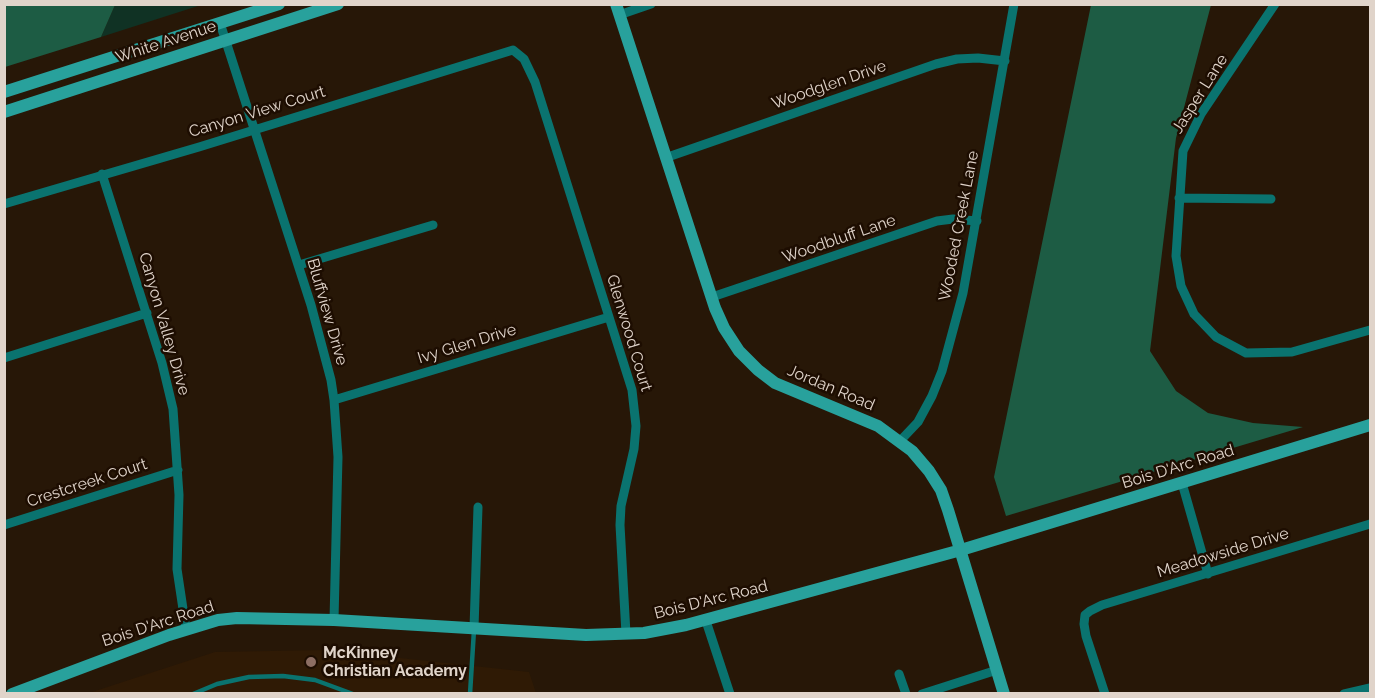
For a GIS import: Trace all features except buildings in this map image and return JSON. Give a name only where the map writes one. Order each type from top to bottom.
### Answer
[{"type":"street","points":[[4,92],[279,4]]},
{"type":"street","name":"White Avenue","points":[[4,112],[338,4]]},
{"type":"street","points":[[618,10],[651,4]]},
{"type":"street","name":"Wooded Creek Lane","points":[[900,441],[918,422],[932,396],[942,371],[963,293],[1014,4]]},
{"type":"street","name":"Jasper Lane","points":[[1275,4],[1201,114],[1183,151],[1176,256],[1181,286],[1194,314],[1216,337],[1245,353],[1292,352],[1371,330]]},
{"type":"street","name":"Jordan Road","points":[[618,10],[665,158],[724,328],[739,351],[758,370],[776,383],[845,410],[878,426],[900,441],[921,461],[941,490],[1004,693]]},
{"type":"street","name":"Bluffview Drive","points":[[220,23],[299,265],[325,354],[334,400],[338,457],[334,620]]},
{"type":"street","name":"Canyon View Court","points":[[4,204],[507,50],[518,53]]},
{"type":"street","name":"Glenwood Court","points":[[518,53],[524,59],[535,82],[632,390],[636,410],[634,449],[621,506],[620,525],[626,634]]},
{"type":"street","name":"Woodglen Drive","points":[[665,158],[936,64],[957,59],[978,58],[1005,61]]},
{"type":"street","name":"Canyon Valley Drive","points":[[102,174],[147,313],[173,409],[178,470],[177,569],[186,629]]},
{"type":"street","points":[[1179,198],[1271,199]]},
{"type":"street","name":"Woodbluff Lane","points":[[712,297],[937,221],[953,219],[977,221]]},
{"type":"street","points":[[299,265],[433,225]]},
{"type":"street","points":[[4,358],[147,313]]},
{"type":"street","name":"Ivy Glen Drive","points":[[334,400],[609,318]]},
{"type":"street","name":"Bois D'Arc Road","points":[[12,693],[39,689],[186,629],[218,620],[237,618],[334,620],[586,635],[663,630],[706,621],[961,550],[1371,425]]},
{"type":"street","name":"Crestcreek Court","points":[[4,525],[178,470]]},
{"type":"street","points":[[1182,483],[1208,574]]},
{"type":"street","points":[[474,628],[478,507]]},
{"type":"street","name":"Meadowside Drive","points":[[1105,693],[1086,636],[1085,615],[1102,605],[1371,524]]},
{"type":"street","points":[[706,621],[730,693]]},
{"type":"street","points":[[922,693],[997,670]]},
{"type":"street","points":[[899,674],[906,693]]},
{"type":"street","points":[[1344,693],[1371,688]]},
{"type":"lane","points":[[470,693],[474,628]]},
{"type":"lane","points":[[193,693],[217,684],[249,678],[283,676],[315,680],[353,693]]},
{"type":"shaded area","name":"McKinney Christian Academy","points":[[326,650],[529,672],[536,693],[86,694],[215,652]]},
{"type":"green space","points":[[5,4],[115,5],[101,37],[5,67]]},
{"type":"green space","points":[[115,4],[201,5],[101,37]]},
{"type":"green space","points":[[1091,5],[1211,5],[1176,138],[1150,351],[1176,391],[1208,413],[1253,423],[1303,427],[1006,516],[994,477]]},
{"type":"place","name":"McKinney Christian Academy","points":[[311,662]]}]
